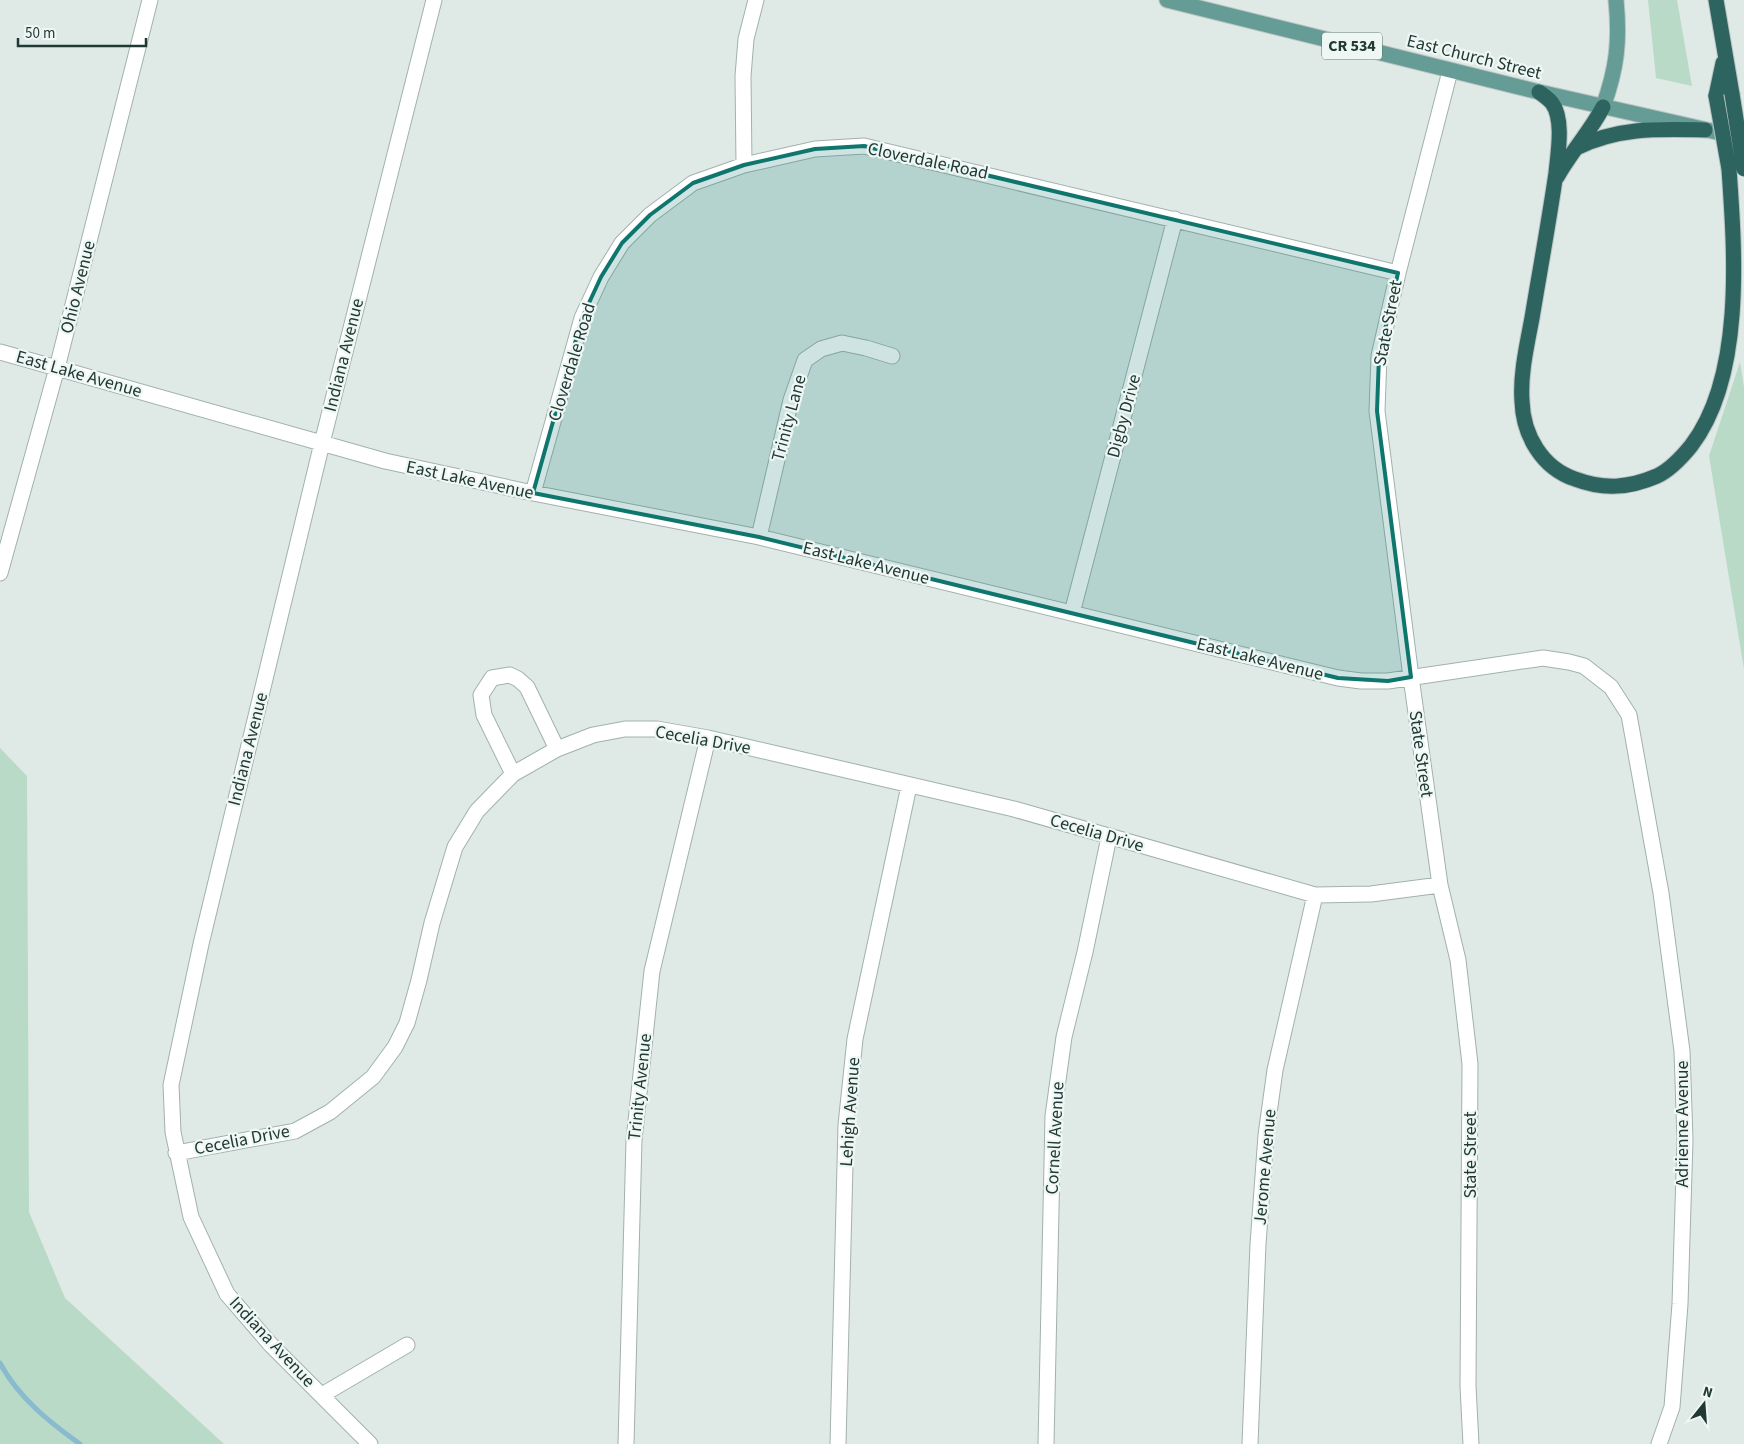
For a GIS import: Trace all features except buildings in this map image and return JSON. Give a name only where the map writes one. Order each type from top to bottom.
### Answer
[{"type":"highway","points":[[1539,92],[1552,103],[1559,120],[1554,182],[1524,365],[1522,402],[1527,428],[1534,446],[1546,461],[1565,476],[1586,483],[1608,486],[1636,485],[1660,474],[1682,458],[1700,435],[1715,410],[1731,343],[1734,311],[1737,170],[1732,94],[1716,0]]},
{"type":"highway","points":[[1725,52],[1716,96],[1737,170]]},
{"type":"highway","points":[[1554,182],[1603,107]]},
{"type":"highway","points":[[1576,148],[1603,136],[1627,131],[1656,129],[1705,130]]},
{"type":"main road","name":"East Church Street","points":[[1166,0],[1450,71],[1744,139]]},
{"type":"main road","points":[[1603,107],[1612,82],[1617,58],[1619,30],[1616,0]]},
{"type":"street","name":"Ohio Avenue","points":[[0,573],[57,368],[150,0]]},
{"type":"street","name":"Indiana Avenue","points":[[370,1444],[271,1345],[227,1294],[192,1218],[176,1153],[171,1085],[201,944],[322,443],[434,0]]},
{"type":"street","points":[[744,164],[743,76],[746,40],[756,0]]},
{"type":"street","name":"State Street","points":[[1450,71],[1398,273],[1379,356],[1377,411],[1410,677],[1440,884],[1458,960],[1470,1064],[1468,1386],[1470,1444]]},
{"type":"street","name":"Cloverdale Road","points":[[533,494],[582,318],[601,277],[622,243],[650,215],[693,183],[744,164],[815,149],[864,146],[1175,218],[1398,273]]},
{"type":"street","name":"Digby Drive","points":[[1072,613],[1175,218]]},
{"type":"street","name":"Trinity Lane","points":[[759,537],[791,400],[805,360],[821,349],[842,343],[892,356]]},
{"type":"street","name":"East Lake Avenue","points":[[0,352],[385,461],[533,494],[759,537],[1338,678],[1361,681],[1388,681],[1543,658],[1570,662],[1584,666],[1611,688],[1629,716],[1645,804]]},
{"type":"street","points":[[513,774],[484,715],[481,695],[492,678],[510,675],[527,687],[557,750]]},
{"type":"street","name":"Cecelia Drive","points":[[176,1153],[295,1131],[330,1112],[373,1077],[395,1047],[407,1023],[432,923],[456,847],[477,811],[513,774],[557,750],[593,735],[625,729],[657,729],[708,738],[1014,809],[1315,895],[1371,894],[1440,884]]},
{"type":"street","name":"Trinity Avenue","points":[[626,1444],[634,1140],[652,970],[708,738]]},
{"type":"street","name":"Lehigh Avenue","points":[[838,1444],[846,1125],[855,1039],[909,786]]},
{"type":"street","name":"Adrienne Avenue","points":[[1645,804],[1661,893],[1682,1051],[1685,1140],[1680,1304],[1672,1407],[1659,1444]]},
{"type":"street","name":"Cornell Avenue","points":[[1046,1444],[1053,1116],[1064,1037],[1085,952],[1109,837]]},
{"type":"street","name":"Jerome Avenue","points":[[1250,1444],[1258,1244],[1266,1135],[1275,1070],[1315,895]]},
{"type":"street","points":[[322,1395],[407,1346]]},
{"type":"highlighted area","points":[[864,146],[1398,273],[1379,356],[1377,411],[1411,677],[1388,681],[1338,678],[759,537],[533,493],[582,318],[601,277],[622,243],[650,215],[693,183],[744,165],[815,149]]},
{"type":"green space","points":[[1648,0],[1677,0],[1692,86],[1656,78]]},
{"type":"green space","points":[[1740,362],[1744,387],[1744,669],[1709,456]]},
{"type":"green space","points":[[0,748],[27,776],[29,1212],[65,1298],[224,1444],[0,1444]]},
{"type":"waterway","points":[[0,1363],[25,1398],[57,1427],[80,1444]]}]
